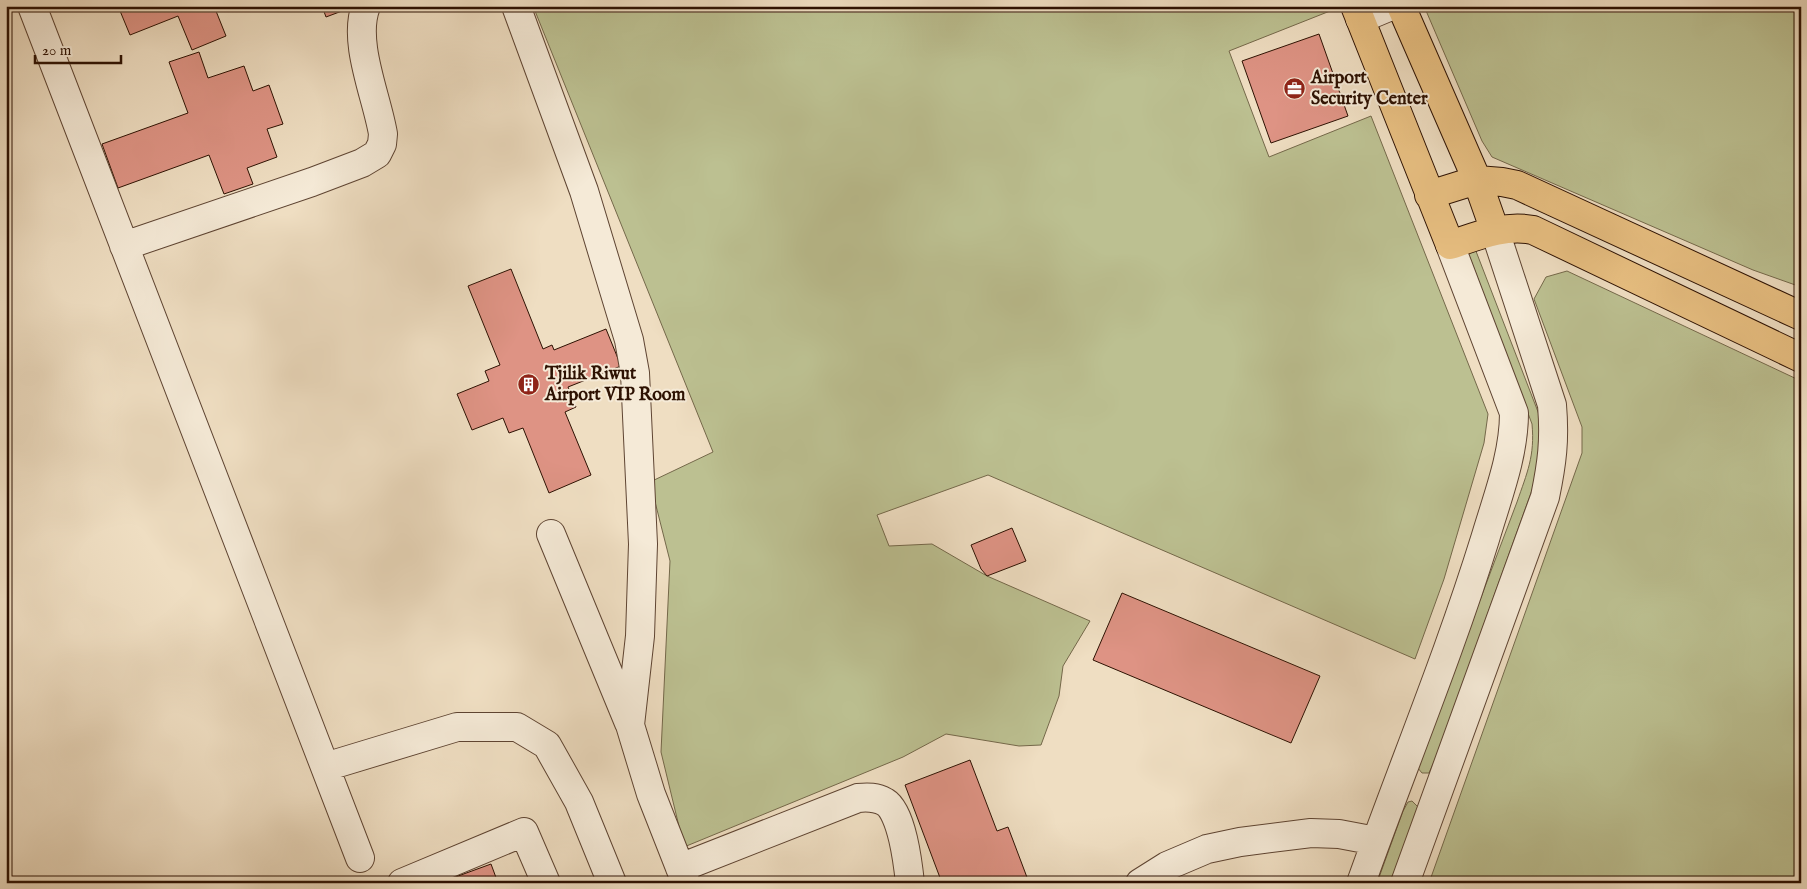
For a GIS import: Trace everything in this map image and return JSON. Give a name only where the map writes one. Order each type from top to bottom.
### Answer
[{"type":"main road","points":[[1401,6],[1477,180],[1494,231]]},
{"type":"main road","points":[[1357,13],[1450,245],[1494,231],[1520,227],[1533,230],[1801,358]]},
{"type":"main road","points":[[1429,195],[1477,180],[1517,185],[1801,316]]},
{"type":"lane","points":[[32,6],[360,858]]},
{"type":"lane","points":[[124,246],[312,182],[362,163],[377,154],[382,144],[383,134],[365,57],[361,28],[366,6]]},
{"type":"lane","points":[[516,6],[584,191],[629,340],[635,373],[643,544],[640,636],[630,725]]},
{"type":"lane","points":[[1357,13],[1391,6]]},
{"type":"lane","points":[[1404,883],[1544,497],[1552,461],[1554,429],[1552,405],[1494,231]]},
{"type":"lane","points":[[1361,883],[1474,574],[1503,480],[1514,432],[1514,413],[1450,245]]},
{"type":"lane","points":[[551,534],[630,725],[651,794],[683,876],[858,798],[873,797],[886,802],[896,815],[907,858],[910,883]]},
{"type":"lane","points":[[325,767],[457,728],[517,727],[547,745],[579,802],[612,883]]},
{"type":"lane","points":[[1398,780],[1437,792]]},
{"type":"lane","points":[[402,883],[524,832],[546,883]]},
{"type":"lane","points":[[1140,883],[1168,866],[1207,849],[1240,842],[1311,833],[1339,834],[1376,841]]},
{"type":"green space","points":[[533,6],[1327,6],[1330,11],[1229,51],[1269,157],[1371,116],[1488,414],[1484,443],[1444,579],[1415,659],[988,475],[877,515],[889,546],[932,544],[987,576],[1090,621],[1063,666],[1059,696],[1041,745],[1019,746],[946,734],[903,757],[684,847],[661,752],[670,561],[650,482],[713,452]]},
{"type":"green space","points":[[1424,6],[1801,6],[1801,287],[1753,270],[1492,157],[1482,141]]},
{"type":"green space","points":[[1474,246],[1540,417],[1541,465],[1437,755],[1429,773],[1422,773],[1417,767],[1517,502],[1529,464],[1532,446],[1532,424],[1469,255],[1468,251]]},
{"type":"green space","points":[[1567,271],[1801,381],[1801,883],[1429,883],[1582,453],[1582,427],[1534,299],[1546,277]]},
{"type":"green space","points":[[1412,801],[1418,807],[1418,813],[1393,883],[1377,883],[1403,811],[1408,802]]},
{"type":"building","points":[[118,6],[214,6],[226,36],[192,50],[178,16],[130,35]]},
{"type":"building","points":[[322,6],[349,6],[350,8],[326,17]]},
{"type":"building","name":"Airport Security Center","points":[[1319,34],[1348,116],[1271,143],[1242,61]]},
{"type":"building","points":[[199,52],[208,78],[244,66],[253,91],[269,85],[283,124],[267,129],[277,157],[247,168],[253,184],[224,194],[209,155],[118,188],[102,144],[188,113],[169,62]]},
{"type":"building","name":"Tjilik Riwut Airport VIP Room","points":[[511,269],[543,349],[552,345],[554,350],[606,329],[621,366],[568,387],[576,407],[565,412],[591,475],[549,493],[523,428],[509,433],[503,418],[472,430],[457,394],[489,381],[485,371],[500,365],[468,286]]},
{"type":"building","points":[[1012,528],[1026,561],[987,576],[981,569],[971,545]]},
{"type":"building","points":[[1122,593],[1320,676],[1291,743],[1093,660]]},
{"type":"building","points":[[970,760],[997,831],[1008,827],[1028,880],[1021,883],[942,883],[905,785]]},
{"type":"building","points":[[491,864],[498,883],[439,883]]},
{"type":"place","name":"Airport Security Center","points":[[1295,88]]},
{"type":"place","name":"Tjilik Riwut Airport VIP Room","points":[[529,384]]}]
